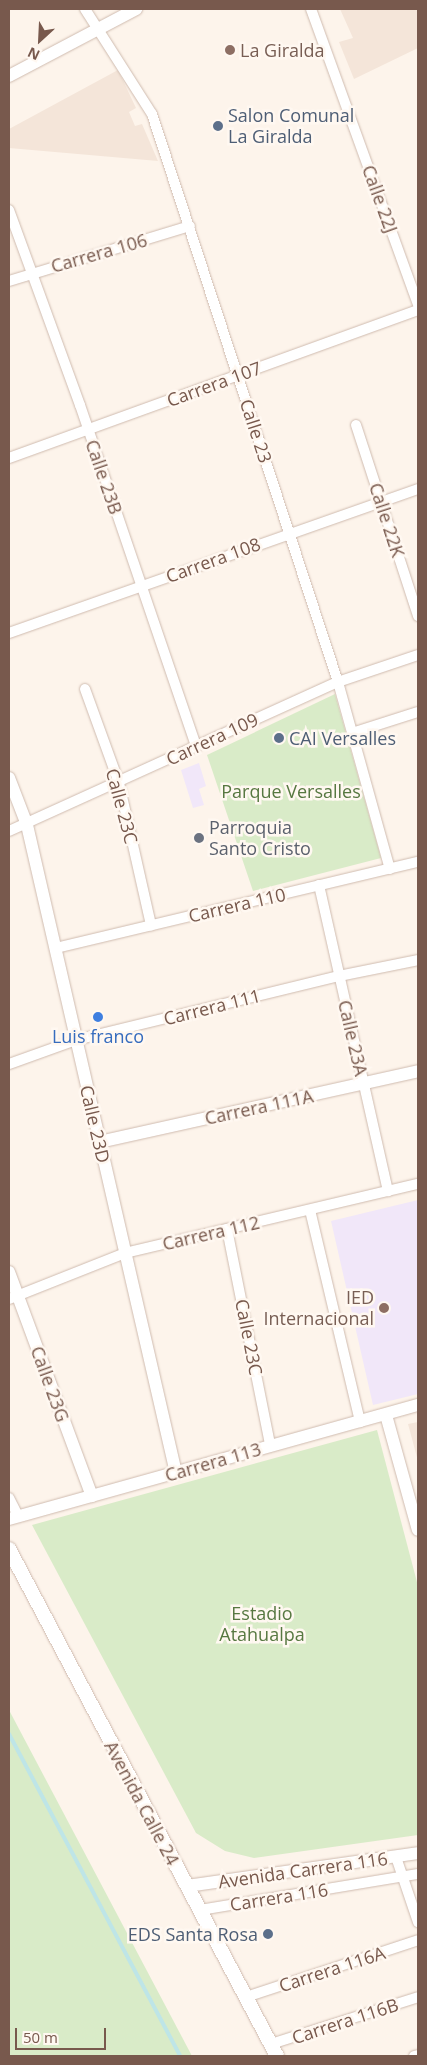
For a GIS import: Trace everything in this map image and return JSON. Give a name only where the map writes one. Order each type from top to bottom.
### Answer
[{"type":"main road","name":"Avenida Calle 24","points":[[9,1549],[274,2050]]},
{"type":"street","name":"Calle 23","points":[[85,9],[152,114],[338,682],[390,869]]},
{"type":"street","points":[[9,76],[136,9]]},
{"type":"street","name":"Calle 22J","points":[[311,9],[418,305]]},
{"type":"street","name":"Calle 23B","points":[[9,210],[196,746]]},
{"type":"street","name":"Carrera 106","points":[[9,281],[30,273],[190,226]]},
{"type":"street","name":"Carrera 107","points":[[9,458],[418,310]]},
{"type":"street","name":"Calle 22K","points":[[356,425],[418,616]]},
{"type":"street","name":"Carrera 108","points":[[9,633],[418,489]]},
{"type":"street","name":"Carrera 109","points":[[9,831],[27,825],[338,682],[418,655]]},
{"type":"street","name":"Calle 23C","points":[[84,689],[119,783],[151,925]]},
{"type":"street","points":[[352,733],[418,712]]},
{"type":"street","name":"Calle 23D","points":[[9,778],[27,825],[176,1473]]},
{"type":"street","name":"Carrera 110","points":[[56,948],[418,862]]},
{"type":"street","name":"Calle 23A","points":[[319,885],[388,1191]]},
{"type":"street","name":"Carrera 111","points":[[9,1064],[76,1040],[339,976],[418,960]]},
{"type":"street","name":"Carrera 111A","points":[[99,1142],[418,1071]]},
{"type":"street","name":"Carrera 112","points":[[13,1297],[124,1253],[418,1184]]},
{"type":"street","points":[[310,1210],[360,1422]]},
{"type":"street","name":"Calle 23C","points":[[227,1229],[270,1445]]},
{"type":"street","name":"Calle 23G","points":[[9,1272],[13,1297],[92,1496]]},
{"type":"street","name":"Carrera 113","points":[[14,1517],[418,1405]]},
{"type":"street","points":[[386,1415],[418,1530]]},
{"type":"street","points":[[9,1498],[14,1517]]},
{"type":"street","name":"Avenida Carrera 116","points":[[187,1886],[418,1853]]},
{"type":"street","points":[[396,1856],[418,1922]]},
{"type":"street","name":"Carrera 116","points":[[200,1910],[418,1874]]},
{"type":"street","name":"Carrera 116A","points":[[246,1997],[418,1940]]},
{"type":"street","name":"Carrera 116B","points":[[274,2050],[418,1997]]},
{"type":"street","points":[[414,2056],[418,2055]]},
{"type":"shaded area","points":[[340,9],[418,9],[418,48],[354,79],[339,42],[353,38]]},
{"type":"shaded area","points":[[118,70],[136,108],[129,112],[135,126],[142,124],[158,161],[9,148],[9,129]]},
{"type":"shaded area","points":[[199,763],[206,786],[199,789],[204,805],[193,808],[181,770]]},
{"type":"shaded area","name":"IED Internacional","points":[[418,1200],[418,1394],[373,1405],[331,1221]]},
{"type":"shaded area","points":[[418,1422],[418,1461],[408,1424]]},
{"type":"green space","name":"Parque Versalles","points":[[335,694],[381,858],[253,891],[207,755]]},
{"type":"green space","name":"Estadio Atahualpa","points":[[377,1430],[418,1586],[418,1835],[254,1858],[225,1851],[196,1833],[32,1525]]},
{"type":"green space","points":[[9,1710],[192,2056],[9,2056]]},
{"type":"waterway","points":[[9,1734],[180,2056]]},
{"type":"place","name":"La Giralda","points":[[230,50]]},
{"type":"place","name":"Salon Comunal La Giralda","points":[[218,126]]},
{"type":"place","name":"CAI Versalles","points":[[279,738]]},
{"type":"place","name":"Parroquia Santo Cristo","points":[[199,838]]},
{"type":"place","name":"Luis franco","points":[[98,1017]]},
{"type":"place","name":"IED Internacional","points":[[384,1308]]},
{"type":"place","name":"EDS Santa Rosa","points":[[268,1934]]}]
